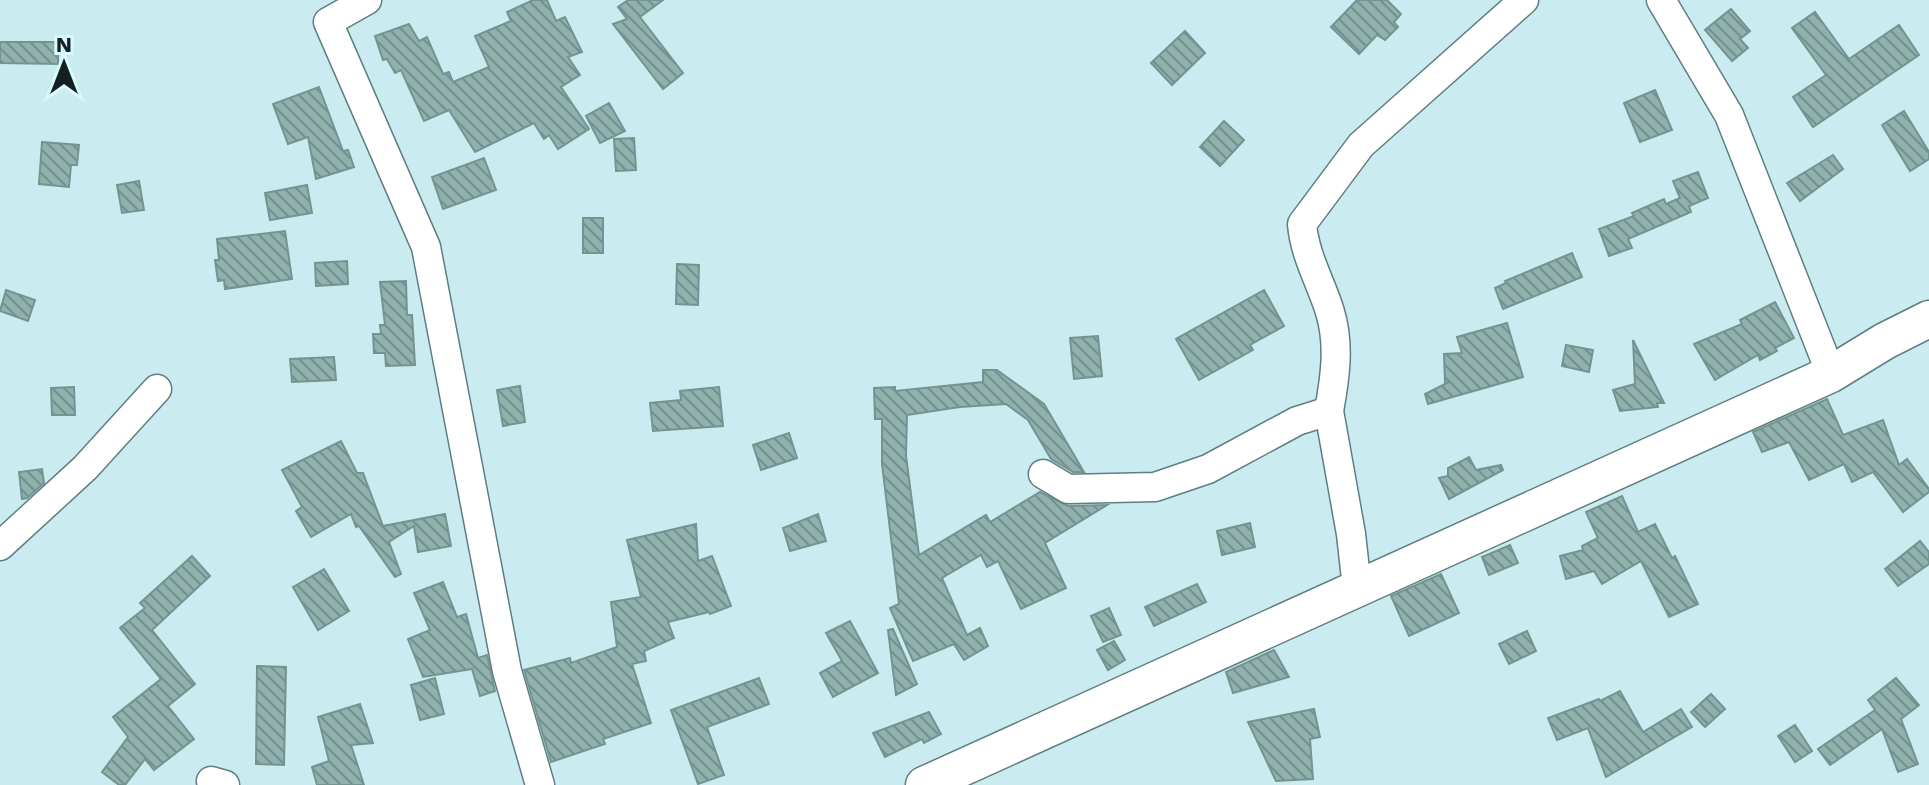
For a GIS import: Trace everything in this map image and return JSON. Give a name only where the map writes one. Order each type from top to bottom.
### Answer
[{"type":"main road","points":[[924,785],[1831,374],[1929,319]]},
{"type":"street","points":[[367,0],[328,22],[426,247],[507,671],[540,785]]},
{"type":"street","points":[[1357,588],[1351,534],[1329,411],[1337,349],[1331,315],[1309,263],[1302,224],[1361,145],[1524,0]]},
{"type":"street","points":[[1661,0],[1729,115],[1831,374]]},
{"type":"street","points":[[0,546],[85,468],[157,389]]},
{"type":"street","points":[[1043,474],[1068,489],[1155,487],[1208,469],[1297,421],[1329,411]]},
{"type":"building","points":[[533,0],[547,0],[556,21],[565,17],[582,52],[568,57],[580,75],[561,87],[589,129],[558,149],[549,135],[544,139],[534,123],[475,152],[449,110],[424,121],[401,70],[395,73],[387,59],[383,60],[375,36],[409,24],[419,41],[427,37],[443,74],[449,72],[453,82],[489,67],[475,36],[511,21],[507,12]]},
{"type":"building","points":[[628,0],[663,0],[640,17],[683,73],[663,89],[613,24],[627,19],[618,7]]},
{"type":"building","points":[[1357,0],[1387,0],[1401,14],[1394,22],[1398,27],[1385,40],[1377,35],[1359,54],[1331,27]]},
{"type":"building","points":[[1731,9],[1750,31],[1740,39],[1748,48],[1732,61],[1705,30]]},
{"type":"building","points":[[1815,12],[1849,59],[1899,25],[1919,55],[1813,127],[1793,97],[1826,75],[1792,28]]},
{"type":"building","points":[[1185,31],[1205,53],[1172,85],[1151,63]]},
{"type":"building","points":[[0,42],[58,42],[58,64],[0,63]]},
{"type":"building","points":[[319,87],[343,151],[348,150],[354,167],[316,179],[308,137],[288,144],[273,104]]},
{"type":"building","points":[[1655,90],[1672,130],[1640,142],[1624,103]]},
{"type":"building","points":[[609,103],[625,131],[600,143],[586,116]]},
{"type":"building","points":[[1904,111],[1929,152],[1929,159],[1910,171],[1882,125]]},
{"type":"building","points":[[1224,121],[1244,140],[1220,166],[1200,147]]},
{"type":"building","points":[[634,138],[636,170],[616,171],[614,139]]},
{"type":"building","points":[[42,142],[79,145],[77,165],[71,165],[69,187],[39,184]]},
{"type":"building","points":[[1833,155],[1843,169],[1800,201],[1787,183]]},
{"type":"building","points":[[484,158],[496,190],[443,209],[432,177]]},
{"type":"building","points":[[1698,172],[1708,198],[1689,206],[1691,212],[1628,239],[1632,248],[1609,256],[1599,229],[1634,216],[1632,213],[1664,199],[1666,204],[1680,198],[1673,181]]},
{"type":"building","points":[[139,181],[144,210],[122,213],[117,185]]},
{"type":"building","points":[[307,185],[312,213],[270,220],[265,193]]},
{"type":"building","points":[[583,218],[603,218],[603,253],[583,253]]},
{"type":"building","points":[[285,231],[292,279],[225,289],[224,280],[218,281],[215,260],[219,260],[217,239]]},
{"type":"building","points":[[1572,253],[1582,277],[1503,309],[1495,288]]},
{"type":"building","points":[[347,261],[348,284],[316,286],[315,263]]},
{"type":"building","points":[[677,264],[699,265],[698,305],[676,304]]},
{"type":"building","points":[[406,281],[407,315],[412,315],[415,365],[386,366],[385,353],[374,353],[373,334],[381,334],[380,325],[385,325],[380,282]]},
{"type":"building","points":[[6,290],[35,300],[28,321],[0,311]]},
{"type":"building","points":[[1264,290],[1284,326],[1250,345],[1253,350],[1199,380],[1176,339]]},
{"type":"building","points":[[1775,302],[1794,338],[1775,348],[1777,351],[1760,360],[1758,355],[1715,380],[1694,344],[1742,324],[1740,320]]},
{"type":"building","points":[[1507,323],[1523,377],[1428,404],[1425,394],[1449,382],[1445,383],[1444,354],[1462,353],[1457,337]]},
{"type":"building","points":[[1098,336],[1102,376],[1074,379],[1070,338]]},
{"type":"building","points":[[1633,340],[1664,403],[1657,403],[1658,407],[1620,411],[1613,390],[1635,384]]},
{"type":"building","points":[[1566,345],[1593,350],[1589,372],[1562,366]]},
{"type":"building","points":[[334,357],[336,380],[292,382],[290,359]]},
{"type":"building","points":[[983,370],[997,370],[1044,404],[1084,472],[1073,472],[1051,459],[1028,420],[1006,404],[907,415],[906,456],[919,555],[986,515],[990,522],[1040,492],[1068,506],[1107,505],[1045,543],[1066,588],[1021,609],[998,561],[987,567],[981,555],[942,578],[967,635],[980,628],[988,646],[964,660],[954,644],[913,661],[890,608],[899,604],[882,464],[882,419],[875,419],[874,388],[895,387],[895,391],[983,382]]},
{"type":"building","points":[[520,386],[525,422],[503,426],[497,390]]},
{"type":"building","points":[[74,387],[75,415],[52,415],[51,388]]},
{"type":"building","points":[[719,387],[723,426],[653,431],[650,403],[681,400],[680,391]]},
{"type":"building","points":[[1827,399],[1843,435],[1883,420],[1899,465],[1907,459],[1929,492],[1903,512],[1873,472],[1852,482],[1844,464],[1809,480],[1789,442],[1762,452],[1753,432]]},
{"type":"building","points":[[789,433],[797,458],[761,470],[753,445]]},
{"type":"building","points":[[341,441],[357,473],[363,473],[383,526],[445,514],[451,546],[418,552],[414,526],[389,542],[401,574],[395,577],[359,526],[356,527],[351,514],[311,537],[296,511],[302,507],[282,470]]},
{"type":"building","points":[[1469,457],[1476,470],[1501,465],[1503,470],[1449,499],[1439,478],[1448,476],[1448,468]]},
{"type":"building","points":[[42,469],[44,483],[22,499],[19,472]]},
{"type":"building","points":[[1622,496],[1638,532],[1655,524],[1672,558],[1675,556],[1698,604],[1669,617],[1641,561],[1602,584],[1594,571],[1566,579],[1560,556],[1583,550],[1582,546],[1598,538],[1586,512]]},
{"type":"building","points":[[818,514],[826,541],[790,551],[783,528]]},
{"type":"building","points":[[1250,523],[1255,547],[1222,555],[1217,531]]},
{"type":"building","points":[[696,524],[698,561],[712,556],[731,606],[710,614],[668,622],[674,638],[644,651],[646,661],[632,664],[651,723],[603,739],[605,744],[551,762],[524,670],[570,658],[571,663],[617,647],[611,602],[641,597],[627,540]]},
{"type":"building","points":[[1920,541],[1929,552],[1929,564],[1898,586],[1885,569]]},
{"type":"building","points":[[1510,545],[1518,563],[1489,575],[1482,557]]},
{"type":"building","points":[[192,556],[210,576],[152,630],[195,684],[168,706],[194,739],[154,770],[145,759],[125,785],[119,785],[102,772],[128,737],[113,717],[161,679],[120,628],[145,608],[140,603]]},
{"type":"building","points":[[324,569],[349,611],[318,630],[293,587]]},
{"type":"building","points":[[1441,574],[1459,613],[1409,636],[1391,596]]},
{"type":"building","points":[[443,582],[457,617],[466,614],[478,658],[487,655],[495,691],[480,696],[472,669],[423,677],[408,639],[430,630],[414,593]]},
{"type":"building","points":[[1197,584],[1206,602],[1154,626],[1145,607]]},
{"type":"building","points":[[1109,608],[1121,635],[1103,642],[1091,616]]},
{"type":"building","points":[[850,621],[878,673],[833,697],[820,673],[842,661],[826,633]]},
{"type":"building","points":[[893,629],[917,684],[896,695],[888,630]]},
{"type":"building","points":[[1527,631],[1536,651],[1509,664],[1499,644]]},
{"type":"building","points":[[1114,641],[1125,660],[1108,670],[1097,650]]},
{"type":"building","points":[[1274,650],[1289,677],[1233,693],[1226,672]]},
{"type":"building","points":[[257,666],[286,667],[284,765],[256,764]]},
{"type":"building","points":[[435,678],[444,714],[420,720],[411,685]]},
{"type":"building","points":[[759,678],[769,704],[707,727],[724,775],[698,784],[671,710]]},
{"type":"building","points":[[1896,678],[1919,705],[1901,719],[1918,764],[1898,772],[1882,729],[1830,765],[1818,749],[1875,710],[1868,700]]},
{"type":"building","points":[[1620,691],[1643,732],[1681,709],[1692,727],[1606,777],[1588,728],[1557,740],[1548,718]]},
{"type":"building","points":[[1711,694],[1725,709],[1705,727],[1691,712]]},
{"type":"building","points":[[360,704],[373,743],[351,745],[364,785],[317,785],[312,767],[329,761],[318,717]]},
{"type":"building","points":[[1314,709],[1320,737],[1310,739],[1313,779],[1276,781],[1248,722]]},
{"type":"building","points":[[929,712],[941,734],[924,743],[922,739],[885,757],[873,733]]},
{"type":"building","points":[[1795,725],[1812,751],[1795,762],[1778,736]]}]
